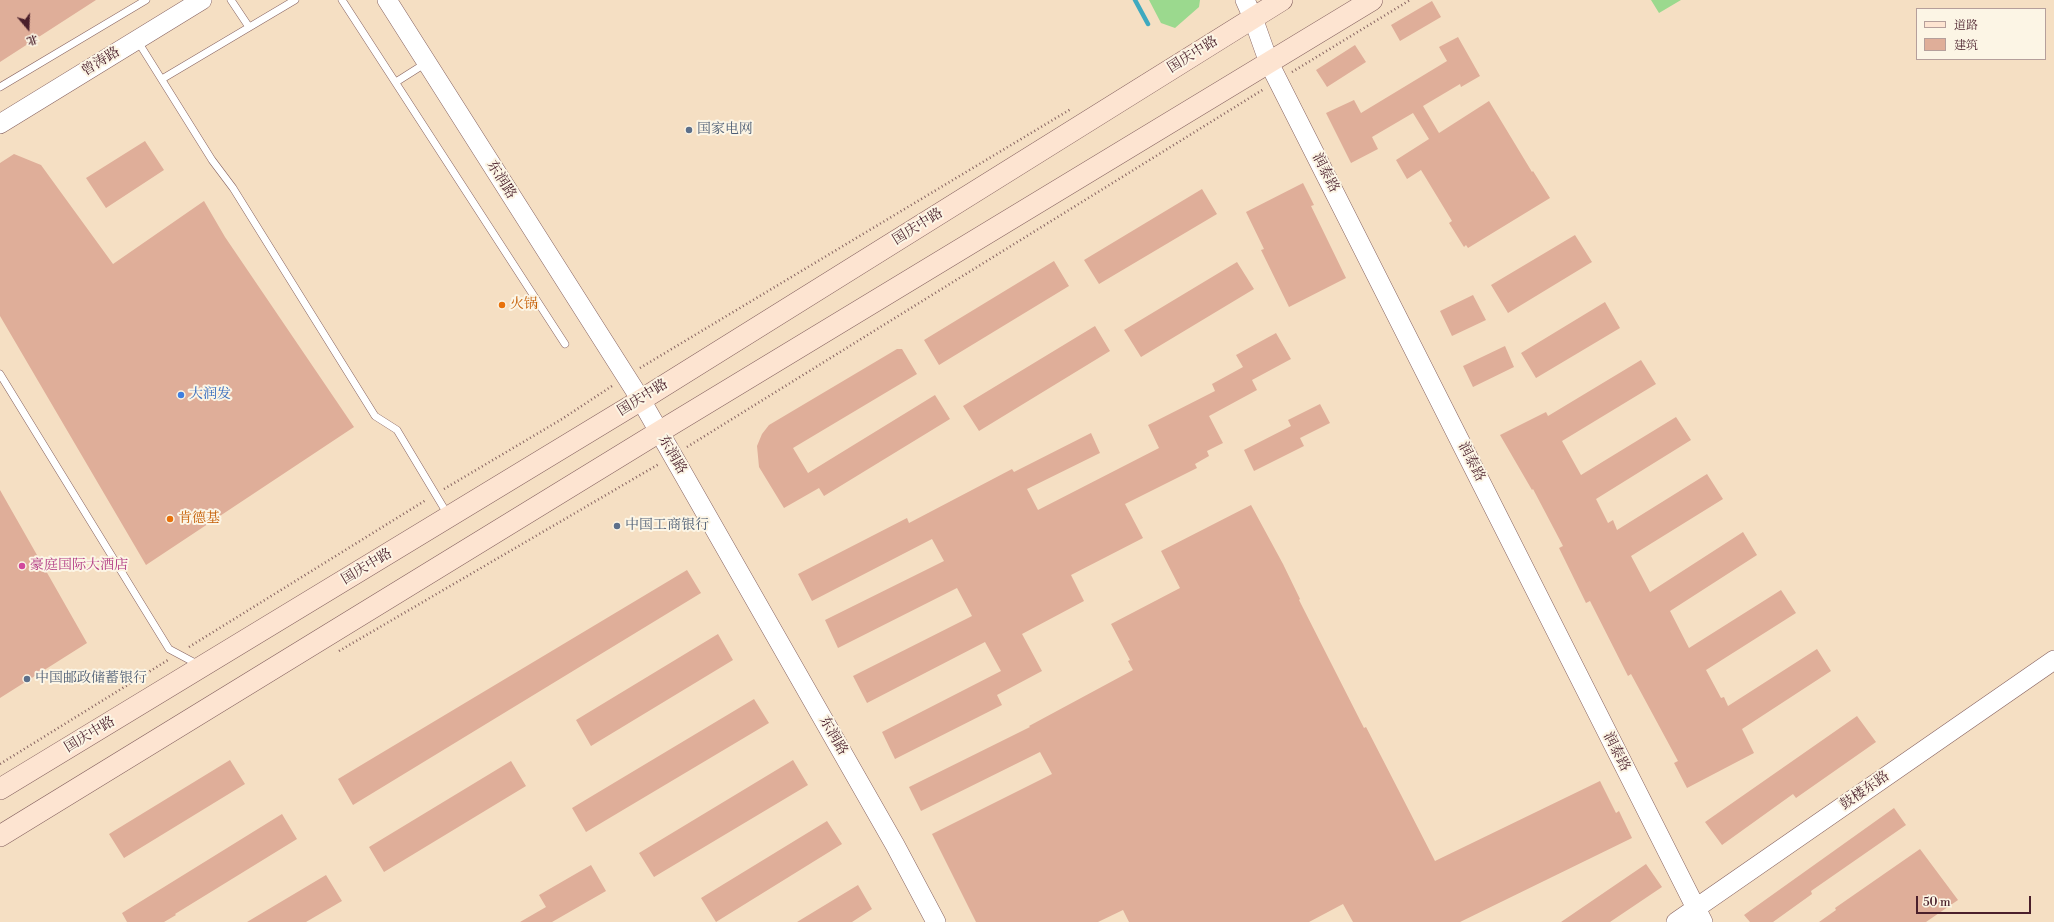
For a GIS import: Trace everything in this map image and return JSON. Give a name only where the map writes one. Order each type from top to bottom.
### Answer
[{"type":"main road","name":"国庆中路","points":[[0,789],[641,400],[1249,9],[1282,0]]},
{"type":"main road","points":[[0,836],[658,432],[1274,72],[1372,0]]},
{"type":"street","name":"曾涛路","points":[[0,124],[202,0]]},
{"type":"street","name":"东润路","points":[[387,0],[641,400],[895,845],[936,922]]},
{"type":"street","name":"润泰路","points":[[1249,9],[1274,72],[1699,915]]},
{"type":"street","name":"鼓楼东路","points":[[1676,922],[1699,915],[2054,660]]},
{"type":"lane","points":[[0,87],[146,0]]},
{"type":"lane","points":[[231,0],[249,27]]},
{"type":"lane","points":[[162,79],[295,0]]},
{"type":"lane","points":[[342,0],[565,344]]},
{"type":"lane","points":[[137,40],[212,160],[233,188],[376,416],[397,430],[449,517]]},
{"type":"lane","points":[[396,82],[427,62]]},
{"type":"lane","points":[[0,374],[169,649],[202,667]]},
{"type":"path","points":[[336,653],[672,456],[1274,72],[1410,0]]},
{"type":"green space","points":[[1149,0],[1200,0],[1199,7],[1175,28],[1161,23]]},
{"type":"green space","points":[[1651,0],[1681,0],[1659,13]]},
{"type":"building","points":[[0,0],[96,0],[0,62]]},
{"type":"building","points":[[1432,1],[1441,17],[1400,41],[1391,25]]},
{"type":"building","points":[[1458,37],[1480,76],[1461,87],[1460,84],[1423,106],[1439,133],[1489,101],[1532,172],[1533,171],[1550,198],[1468,248],[1466,245],[1464,247],[1449,223],[1452,221],[1421,170],[1407,179],[1396,160],[1429,139],[1413,113],[1372,137],[1378,149],[1351,163],[1326,113],[1354,100],[1361,113],[1447,61],[1439,47]]},
{"type":"building","points":[[1355,45],[1366,62],[1327,87],[1316,70]]},
{"type":"building","points":[[145,141],[164,170],[106,208],[86,178]]},
{"type":"building","points":[[14,154],[41,165],[113,264],[204,201],[225,237],[354,427],[146,565],[0,316],[0,163]]},
{"type":"building","points":[[1303,183],[1314,205],[1311,206],[1346,278],[1289,307],[1261,250],[1264,249],[1246,212]]},
{"type":"building","points":[[1202,189],[1217,214],[1099,284],[1084,260]]},
{"type":"building","points":[[1575,235],[1592,262],[1508,313],[1491,285]]},
{"type":"building","points":[[1054,261],[1069,286],[939,365],[924,340]]},
{"type":"building","points":[[1237,262],[1254,289],[1141,357],[1124,330]]},
{"type":"building","points":[[1473,295],[1486,320],[1452,336],[1440,311]]},
{"type":"building","points":[[1605,302],[1620,328],[1536,378],[1521,353]]},
{"type":"building","points":[[1095,326],[1110,351],[979,431],[963,406]]},
{"type":"building","points":[[1276,333],[1291,359],[1252,380],[1257,390],[1209,416],[1223,443],[1207,451],[1209,456],[1195,464],[1197,468],[1125,504],[1143,538],[1071,575],[1084,601],[1022,634],[1042,671],[997,695],[1002,705],[895,759],[882,732],[1001,671],[985,642],[867,703],[853,676],[972,616],[957,588],[838,648],[825,620],[944,561],[932,539],[812,601],[798,574],[907,518],[909,523],[1012,469],[1014,472],[1091,433],[1100,453],[1027,489],[1038,510],[1159,448],[1148,425],[1215,391],[1212,384],[1243,367],[1236,355]]},
{"type":"building","points":[[1505,346],[1514,367],[1473,387],[1463,366]]},
{"type":"building","points":[[897,349],[902,349],[917,374],[793,448],[808,473],[935,395],[950,419],[824,496],[819,488],[784,508],[759,467],[757,446],[762,434],[769,425]]},
{"type":"building","points":[[1641,360],[1656,384],[1562,441],[1581,475],[1676,417],[1691,440],[1596,499],[1608,523],[1613,520],[1617,530],[1707,474],[1723,499],[1631,556],[1650,592],[1743,532],[1757,555],[1670,611],[1689,648],[1781,590],[1796,613],[1706,670],[1721,698],[1724,697],[1728,706],[1817,649],[1831,671],[1742,729],[1754,753],[1687,788],[1674,763],[1678,761],[1631,674],[1628,676],[1590,601],[1586,603],[1559,548],[1563,546],[1533,489],[1532,490],[1500,435],[1546,412],[1548,416]]},
{"type":"building","points":[[1320,404],[1330,423],[1300,438],[1304,446],[1254,471],[1244,450],[1291,426],[1288,420]]},
{"type":"building","name":"豪庭国际大酒店","points":[[0,490],[87,643],[0,698]]},
{"type":"building","points":[[1251,505],[1283,564],[1300,599],[1299,600],[1364,728],[1366,727],[1435,861],[1600,781],[1616,813],[1619,811],[1632,838],[1460,922],[1353,922],[1343,904],[1309,922],[1129,922],[1123,910],[1098,922],[976,922],[932,834],[1052,774],[1040,752],[921,811],[909,787],[1030,727],[1029,726],[1133,670],[1128,661],[1130,660],[1111,624],[1180,588],[1161,551]]},
{"type":"building","points":[[687,570],[701,593],[353,805],[338,779]]},
{"type":"building","points":[[718,634],[733,660],[591,746],[576,720]]},
{"type":"building","points":[[754,699],[769,723],[586,832],[572,808]]},
{"type":"building","points":[[1857,716],[1876,742],[1796,798],[1793,794],[1722,845],[1705,822]]},
{"type":"building","points":[[230,760],[245,784],[124,858],[109,834]]},
{"type":"building","points":[[793,760],[808,785],[654,877],[639,853]]},
{"type":"building","points":[[511,761],[526,786],[384,872],[369,847]]},
{"type":"building","points":[[1894,808],[1906,825],[1811,891],[1812,894],[1773,922],[1750,922],[1744,915]]},
{"type":"building","points":[[282,814],[297,839],[164,922],[127,922],[122,913]]},
{"type":"building","points":[[827,821],[842,844],[716,922],[701,898]]},
{"type":"building","points":[[1920,849],[1958,900],[1926,922],[1819,922],[1836,910],[1835,908]]},
{"type":"building","points":[[1646,864],[1662,887],[1610,922],[1561,922]]},
{"type":"building","points":[[591,865],[606,891],[552,922],[520,922],[546,907],[539,895]]},
{"type":"building","points":[[326,875],[342,901],[306,922],[247,922]]},
{"type":"building","points":[[858,885],[872,909],[852,922],[797,922]]},
{"type":"waterway","points":[[1135,0],[1148,24]]},
{"type":"place","name":"国家电网","points":[[689,130]]},
{"type":"place","name":"火锅","points":[[502,305]]},
{"type":"place","name":"大润发","points":[[181,395]]},
{"type":"place","name":"肯德基","points":[[170,519]]},
{"type":"place","name":"中国工商银行","points":[[617,526]]},
{"type":"place","name":"豪庭国际大酒店","points":[[22,566]]},
{"type":"place","name":"中国邮政储蓄银行","points":[[27,679]]}]
